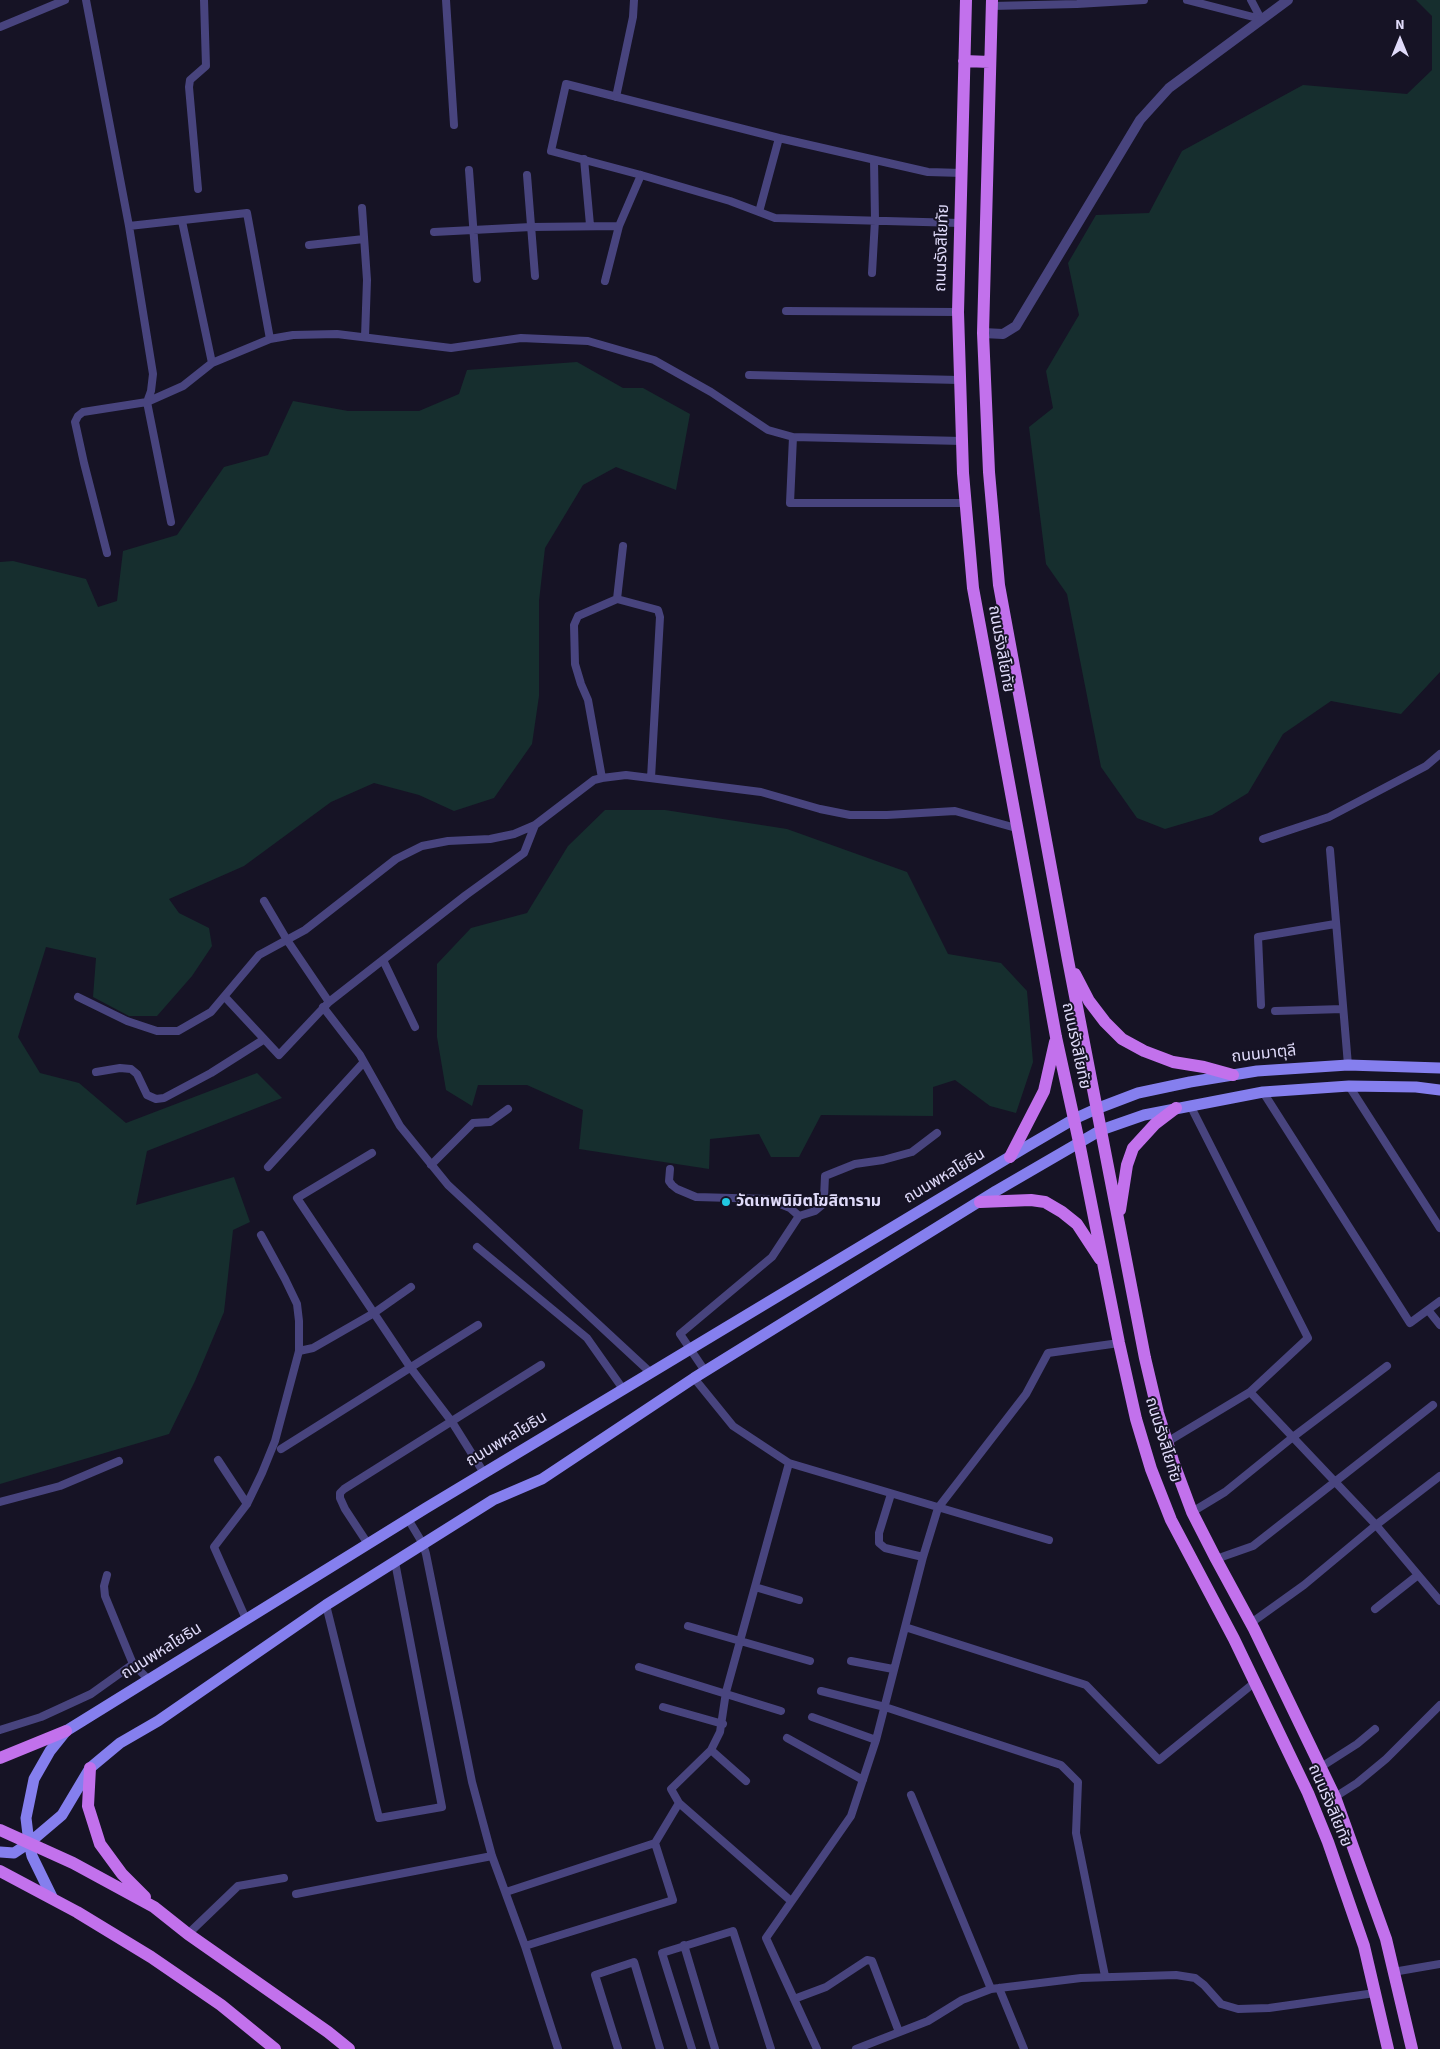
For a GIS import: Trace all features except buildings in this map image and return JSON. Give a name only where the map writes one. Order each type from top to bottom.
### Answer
[{"type":"main road","name":"ถนนรังสิโยทัย","points":[[966,0],[958,312],[962,441],[973,588],[1056,1037],[1079,1142],[1118,1343],[1136,1419],[1151,1469],[1171,1520],[1234,1639],[1308,1793],[1328,1842],[1364,1946],[1388,2049]]},
{"type":"main road","name":"ถนนรังสิโยทัย","points":[[992,3],[983,333],[989,472],[999,585],[1096,1109],[1145,1358],[1167,1442],[1192,1512],[1252,1626],[1335,1797],[1386,1939],[1412,2049]]},
{"type":"main road","points":[[964,61],[990,62]]},
{"type":"main road","points":[[1068,960],[1089,1001],[1105,1022],[1122,1039],[1144,1051],[1173,1062],[1233,1074]]},
{"type":"main road","points":[[1010,1157],[1044,1091],[1056,1037]]},
{"type":"main road","name":"ถนนมาตุลี","points":[[1074,1119],[1138,1093],[1257,1070],[1348,1065],[1440,1068]]},
{"type":"main road","points":[[0,1852],[14,1853],[62,1815],[90,1768],[120,1743],[158,1720],[326,1605],[493,1500],[542,1479],[694,1378],[1101,1130],[1144,1115],[1264,1092],[1349,1086],[1440,1090]]},
{"type":"main road","points":[[1119,1224],[1125,1173],[1133,1148],[1156,1124],[1176,1108]]},
{"type":"main road","name":"ถนนพหลโยธิน","points":[[53,1899],[32,1856],[26,1818],[34,1779],[50,1751],[66,1730],[408,1519],[1074,1119]]},
{"type":"main road","points":[[980,1202],[1031,1200],[1045,1202],[1077,1224],[1103,1263]]},
{"type":"main road","points":[[1234,1639],[1252,1626]]},
{"type":"main road","points":[[0,1758],[66,1730]]},
{"type":"main road","points":[[90,1768],[88,1806],[100,1844],[122,1874],[154,1907],[188,1934],[328,2032],[349,2049]]},
{"type":"main road","points":[[0,1830],[73,1863],[154,1907]]},
{"type":"main road","points":[[0,1871],[53,1899],[151,1957],[220,2005],[275,2049]]},
{"type":"street","points":[[0,27],[65,0]]},
{"type":"street","points":[[86,0],[129,226],[153,374],[151,391],[147,402],[171,522]]},
{"type":"street","points":[[198,190],[189,87],[190,80],[206,66],[204,0]]},
{"type":"street","points":[[446,0],[454,125]]},
{"type":"street","points":[[616,97],[633,16],[634,0]]},
{"type":"street","points":[[992,3],[1077,4],[1144,0]]},
{"type":"street","points":[[1187,0],[1261,19]]},
{"type":"street","points":[[1251,0],[1261,19]]},
{"type":"street","points":[[983,333],[1003,334],[1016,326],[1140,120],[1169,88],[1288,0]]},
{"type":"street","points":[[960,223],[775,218],[730,201],[551,151],[566,84],[874,160],[928,172],[962,174]]},
{"type":"street","points":[[759,212],[779,138]]},
{"type":"street","points":[[584,159],[590,225]]},
{"type":"street","points":[[872,273],[875,220],[874,160]]},
{"type":"street","points":[[469,170],[477,279]]},
{"type":"street","points":[[527,175],[535,276]]},
{"type":"street","points":[[605,281],[619,226],[641,175]]},
{"type":"street","points":[[362,208],[367,280],[365,337]]},
{"type":"street","points":[[129,226],[247,213],[270,339]]},
{"type":"street","points":[[182,221],[212,363]]},
{"type":"street","points":[[434,232],[590,225],[619,226]]},
{"type":"street","points":[[309,246],[364,239]]},
{"type":"street","points":[[786,311],[958,312]]},
{"type":"street","points":[[107,553],[75,422],[83,412],[147,402],[183,386],[212,363],[270,339],[292,335],[337,334],[451,348],[521,338],[588,341],[654,360],[711,392],[768,430],[793,437],[962,441]]},
{"type":"street","points":[[749,375],[959,380]]},
{"type":"street","points":[[793,437],[790,503],[966,503]]},
{"type":"street","points":[[617,599],[623,546]]},
{"type":"street","points":[[602,778],[588,700],[575,664],[574,625],[578,616],[617,599],[658,610],[660,617],[651,778]]},
{"type":"street","points":[[1263,839],[1329,817],[1426,766],[1440,754]]},
{"type":"street","points":[[78,997],[127,1021],[156,1030],[178,1030],[211,1012],[260,955],[305,930],[396,859],[422,846],[448,841],[490,839],[514,834],[536,825],[594,780],[602,778],[626,775],[761,792],[820,809],[850,815],[887,816],[955,810],[1016,828]]},
{"type":"street","points":[[225,998],[279,1055],[326,1005],[466,895],[524,853],[536,825]]},
{"type":"street","points":[[1330,850],[1348,1065]]},
{"type":"street","points":[[264,901],[326,1005],[360,1055],[400,1126],[431,1165],[448,1185],[651,1373]]},
{"type":"street","points":[[1261,1004],[1258,937],[1335,924]]},
{"type":"street","points":[[383,960],[415,1027]]},
{"type":"street","points":[[1275,1011],[1343,1009]]},
{"type":"street","points":[[96,1072],[120,1068],[131,1069],[137,1074],[147,1096],[156,1099],[164,1098],[211,1073],[263,1040]]},
{"type":"street","points":[[268,1167],[363,1063]]},
{"type":"street","points":[[1349,1086],[1440,1228]]},
{"type":"street","points":[[1264,1092],[1410,1323],[1440,1301]]},
{"type":"street","points":[[1167,1442],[1250,1392],[1308,1338],[1190,1105]]},
{"type":"street","points":[[431,1165],[474,1123],[490,1122],[508,1108]]},
{"type":"street","points":[[705,1372],[680,1334],[772,1257],[799,1216],[815,1211],[821,1206],[824,1198],[824,1178],[855,1164],[884,1160],[912,1152],[937,1133]]},
{"type":"street","points":[[372,1153],[298,1198],[410,1367],[452,1422],[484,1473]]},
{"type":"street","points":[[670,1168],[668,1178],[672,1185],[696,1197],[768,1200],[790,1208],[799,1216]]},
{"type":"street","points":[[246,1619],[214,1547],[247,1504],[275,1440],[299,1351],[299,1321],[296,1304],[285,1279],[260,1235]]},
{"type":"street","points":[[477,1247],[587,1338],[623,1389]]},
{"type":"street","points":[[299,1351],[313,1348],[374,1313],[411,1287]]},
{"type":"street","points":[[1428,1310],[1440,1325]]},
{"type":"street","points":[[281,1449],[478,1325]]},
{"type":"street","points":[[816,2049],[766,1938],[851,1816],[876,1740],[923,1557],[938,1508],[1026,1394],[1048,1353],[1118,1343]]},
{"type":"street","points":[[368,1544],[345,1509],[340,1494],[344,1489],[541,1365]]},
{"type":"street","points":[[1192,1512],[1225,1492],[1293,1437],[1387,1366]]},
{"type":"street","points":[[694,1378],[733,1426],[789,1464],[1049,1540]]},
{"type":"street","points":[[1250,1392],[1376,1525],[1440,1601]]},
{"type":"street","points":[[1216,1559],[1253,1546],[1433,1405]]},
{"type":"street","points":[[218,1460],[247,1504]]},
{"type":"street","points":[[0,1502],[60,1486],[118,1461]]},
{"type":"street","points":[[789,1464],[726,1692],[723,1724],[711,1750],[671,1789],[679,1803],[791,1901]]},
{"type":"street","points":[[1252,1626],[1376,1525],[1440,1476]]},
{"type":"street","points":[[891,1494],[878,1533],[880,1543],[885,1548],[923,1557]]},
{"type":"street","points":[[408,1519],[423,1544],[431,1572],[472,1782],[492,1856],[525,1946],[558,2049]]},
{"type":"street","points":[[326,1605],[379,1818],[442,1807],[395,1562]]},
{"type":"street","points":[[1375,1609],[1418,1574]]},
{"type":"street","points":[[107,1575],[104,1586],[105,1596],[133,1664],[148,1679]]},
{"type":"street","points":[[755,1588],[799,1600]]},
{"type":"street","points":[[688,1626],[810,1661]]},
{"type":"street","points":[[905,1627],[1086,1685],[1158,1760],[1254,1683]]},
{"type":"street","points":[[851,1661],[893,1670]]},
{"type":"street","points":[[0,1730],[41,1717],[91,1694],[133,1664]]},
{"type":"street","points":[[639,1667],[726,1692],[781,1711]]},
{"type":"street","points":[[821,1691],[885,1707],[1061,1764],[1078,1782],[1076,1833],[1105,1976]]},
{"type":"street","points":[[1335,1797],[1357,1783],[1386,1759],[1440,1705]]},
{"type":"street","points":[[663,1707],[723,1724]]},
{"type":"street","points":[[812,1717],[876,1740]]},
{"type":"street","points":[[1321,1767],[1357,1744],[1375,1729]]},
{"type":"street","points":[[787,1738],[863,1780]]},
{"type":"street","points":[[711,1750],[746,1781]]},
{"type":"street","points":[[911,1795],[995,1989],[1024,2049]]},
{"type":"street","points":[[506,1892],[655,1843],[679,1803]]},
{"type":"street","points":[[525,1946],[673,1900],[655,1843]]},
{"type":"street","points":[[296,1894],[492,1856]]},
{"type":"street","points":[[188,1934],[238,1886],[284,1878]]},
{"type":"street","points":[[692,2049],[662,1953],[733,1931],[771,2049]]},
{"type":"street","points":[[684,1945],[715,2049]]},
{"type":"street","points":[[794,1999],[826,1987],[867,1960],[872,1961],[899,2032]]},
{"type":"street","points":[[618,2049],[595,1975],[634,1962],[660,2049]]},
{"type":"street","points":[[1393,1972],[1440,1964]]},
{"type":"street","points":[[856,2049],[928,2021],[962,2000],[995,1989],[1105,1976],[1176,1975],[1194,1978],[1204,1985],[1222,2004],[1238,2009],[1269,2008],[1375,1993]]},
{"type":"green space","points":[[1416,0],[1440,0],[1440,672],[1401,714],[1331,701],[1283,734],[1248,793],[1212,815],[1165,829],[1137,818],[1101,767],[1067,594],[1046,564],[1029,427],[1053,408],[1046,371],[1079,315],[1068,263],[1096,215],[1149,213],[1182,151],[1303,85],[1407,94],[1432,70],[1432,16]]},
{"type":"green space","points":[[577,362],[623,388],[643,388],[690,414],[676,490],[616,467],[583,485],[545,548],[539,601],[539,696],[532,744],[494,798],[454,811],[419,795],[374,783],[331,802],[244,866],[169,899],[179,913],[209,928],[212,946],[192,976],[157,1016],[129,1016],[93,997],[96,958],[46,947],[18,1037],[40,1073],[79,1083],[126,1123],[257,1073],[282,1098],[147,1151],[136,1205],[234,1177],[250,1222],[233,1230],[224,1312],[195,1381],[169,1434],[0,1484],[0,562],[13,561],[86,579],[98,607],[117,601],[123,551],[177,535],[224,467],[268,455],[293,401],[348,411],[419,411],[459,394],[467,370]]},
{"type":"green space","points":[[605,810],[665,810],[787,829],[907,872],[948,954],[1001,963],[1027,991],[1033,1062],[1016,1113],[990,1106],[955,1080],[933,1087],[933,1116],[821,1115],[799,1157],[771,1157],[759,1134],[710,1139],[709,1169],[579,1149],[583,1110],[527,1085],[478,1085],[472,1106],[446,1090],[437,1037],[437,964],[471,928],[527,913],[568,846]]},
{"type":"place","name":"วัดเทพนิมิตโฆสิตาราม","points":[[726,1202]]}]
